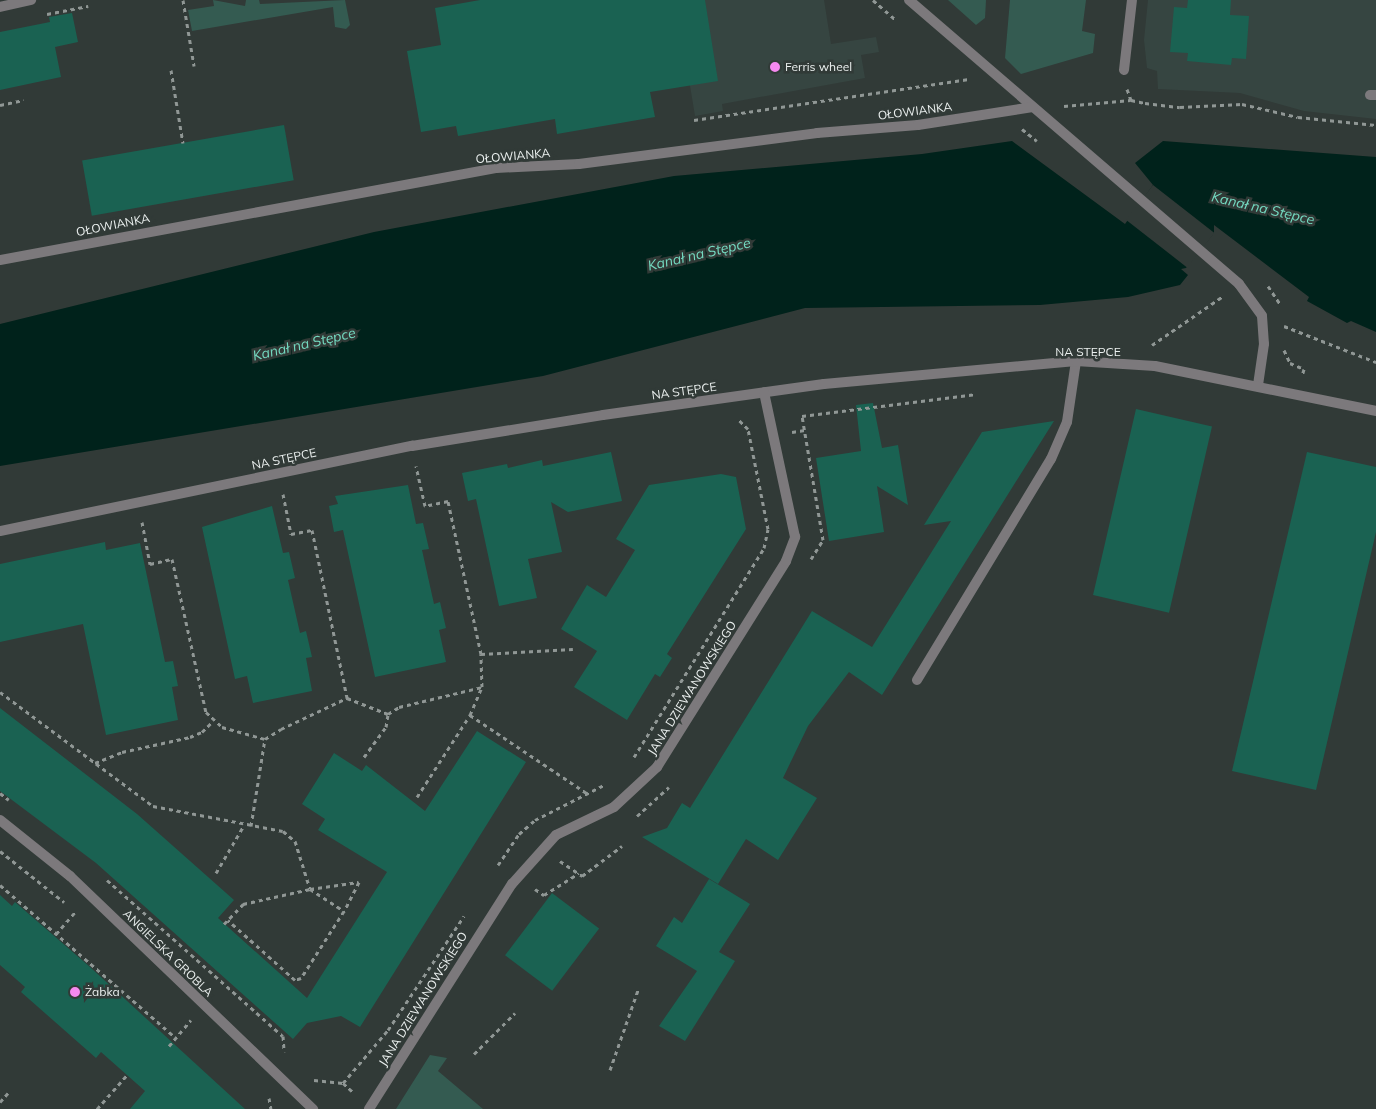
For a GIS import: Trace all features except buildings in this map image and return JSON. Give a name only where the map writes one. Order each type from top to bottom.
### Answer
[{"type":"street","points":[[0,7],[31,0]]},
{"type":"street","points":[[909,0],[1139,202],[1200,250],[1239,284],[1262,316],[1264,344],[1258,385]]},
{"type":"street","points":[[1124,70],[1132,0]]},
{"type":"street","name":"OŁOWIANKA","points":[[0,260],[496,168],[579,164],[818,133],[918,125],[1033,108]]},
{"type":"street","points":[[917,680],[1051,459],[1067,422],[1076,361]]},
{"type":"street","name":"NA STĘPCE","points":[[0,531],[412,446],[603,414],[764,392],[1076,361],[1155,366],[1258,385],[1376,412]]},
{"type":"street","name":"JANA DZIEWANOWSKIEGO","points":[[369,1109],[512,884],[556,835],[614,807],[657,767],[786,561],[795,536],[764,392]]},
{"type":"street","name":"ANGIELSKA GROBLA","points":[[0,820],[70,876],[306,1107]]},
{"type":"path","points":[[183,0],[194,66]]},
{"type":"path","points":[[171,70],[183,143]]},
{"type":"path","points":[[1124,70],[1131,100]]},
{"type":"path","points":[[694,120],[956,82]]},
{"type":"path","points":[[0,105],[23,100]]},
{"type":"path","points":[[1063,106],[1131,100],[1180,107],[1242,104],[1298,117],[1376,125]]},
{"type":"path","points":[[1283,326],[1376,362]]},
{"type":"path","points":[[729,416],[743,420],[750,439]]},
{"type":"path","points":[[412,446],[425,506],[448,501],[481,654],[482,687],[470,715],[417,797]]},
{"type":"path","points":[[278,474],[291,534],[312,530],[347,698]]},
{"type":"path","points":[[138,503],[150,564],[172,559],[202,702],[213,721],[265,739],[347,698],[388,714]]},
{"type":"path","points":[[481,654],[573,649]]},
{"type":"path","points":[[364,758],[386,728],[388,714],[399,707],[482,687]]},
{"type":"path","points":[[0,692],[153,806],[283,831],[295,841],[310,889],[344,912]]},
{"type":"path","points":[[470,715],[588,794]]},
{"type":"path","points":[[95,763],[122,752],[190,737],[202,732],[213,721]]},
{"type":"path","points":[[251,826],[265,739]]},
{"type":"path","points":[[0,793],[15,805]]},
{"type":"path","points":[[216,873],[244,825]]},
{"type":"path","points":[[553,857],[582,876],[622,846]]},
{"type":"path","points":[[99,873],[196,956],[283,1036],[284,1055]]},
{"type":"path","points":[[544,895],[579,873]]},
{"type":"path","points":[[224,924],[243,904],[310,889],[359,882],[344,912],[301,978],[295,980],[228,920]]},
{"type":"path","points":[[0,885],[176,1038]]},
{"type":"path","points":[[56,934],[76,912]]},
{"type":"path","points":[[610,1070],[638,990]]},
{"type":"path","points":[[474,1054],[515,1013]]},
{"type":"path","points":[[169,1046],[193,1018]]},
{"type":"path","points":[[97,1109],[127,1075]]},
{"type":"path","points":[[0,1102],[8,1093]]},
{"type":"shaded area","points":[[213,0],[245,6],[246,0],[259,0],[260,4],[345,0],[350,25],[346,29],[335,27],[333,7],[192,31],[188,10],[214,6]]},
{"type":"shaded area","name":"Ferris wheel","points":[[676,0],[824,0],[831,44],[876,37],[879,52],[861,55],[865,78],[722,104],[723,111],[695,116]]},
{"type":"shaded area","points":[[948,0],[986,0],[985,18],[976,25]]},
{"type":"shaded area","points":[[1010,0],[1086,0],[1082,31],[1095,34],[1093,53],[1021,74],[1005,58]]},
{"type":"shaded area","points":[[1148,0],[1376,0],[1376,119],[1304,111],[1240,93],[1158,89],[1157,71],[1147,68],[1144,40]]},
{"type":"shaded area","points":[[430,1055],[447,1058],[438,1071],[483,1109],[396,1109]]},
{"type":"water","name":"Kanał na Stępce","points":[[1012,141],[1125,224],[1153,185],[1135,163],[1163,141],[1376,157],[1376,332],[1351,321],[1347,323],[1307,301],[1309,297],[1214,225],[1214,233],[1186,268],[1181,269],[1188,275],[1180,285],[1128,297],[1040,305],[805,308],[543,376],[0,466],[0,324],[374,232],[674,176],[922,154]]},
{"type":"pier","points":[[1153,185],[1214,233],[1187,268],[1126,220]]},
{"type":"place","name":"Ferris wheel","points":[[775,67]]},
{"type":"place","name":"Żabka","points":[[75,992]]}]
